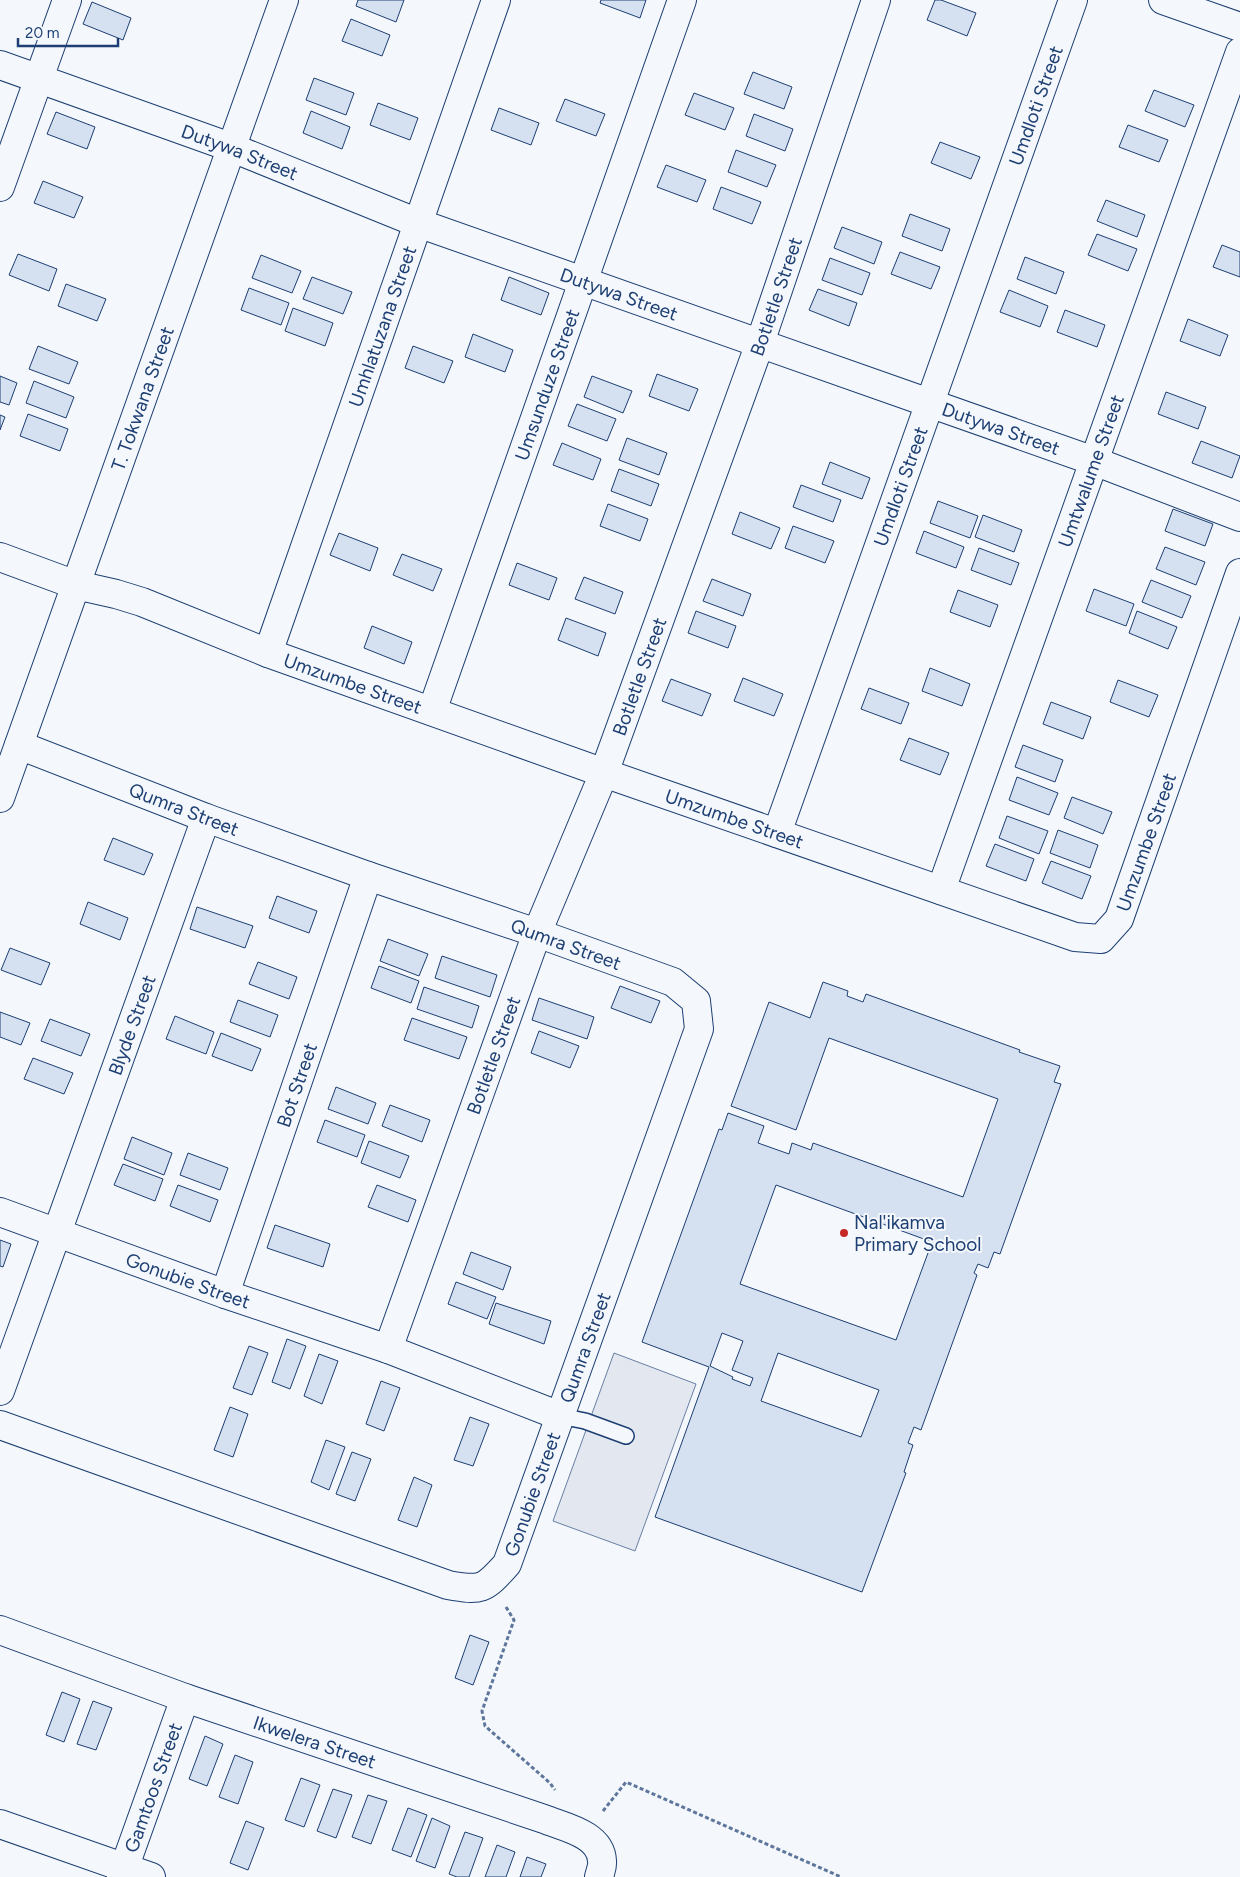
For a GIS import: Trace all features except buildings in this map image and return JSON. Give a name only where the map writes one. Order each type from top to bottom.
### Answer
[{"type":"street","points":[[0,187],[67,0]]},
{"type":"street","name":"T. Tokwana Street","points":[[0,798],[230,147],[284,0]]},
{"type":"street","name":"Umhlatuzana Street","points":[[268,652],[496,0]]},
{"type":"street","name":"Umsunduze Street","points":[[432,711],[682,0]]},
{"type":"street","name":"Botletle Street","points":[[388,1349],[538,933],[604,773],[760,343],[876,0]]},
{"type":"street","name":"Umdloti Street","points":[[777,833],[1073,0]]},
{"type":"street","points":[[1163,0],[1240,27]]},
{"type":"street","name":"Umtwalume Street","points":[[941,890],[1240,52]]},
{"type":"street","name":"Dutywa Street","points":[[0,64],[230,147],[418,222],[1094,461],[1240,517]]},
{"type":"street","name":"Umzumbe Street","points":[[0,558],[76,585],[142,602],[268,652],[604,773],[1075,937],[1101,939],[1119,919],[1240,573]]},
{"type":"street","name":"Qumra Street","points":[[19,745],[206,818],[368,876],[538,933],[673,982],[696,1001],[699,1029],[560,1416]]},
{"type":"street","name":"Blyde Street","points":[[57,1232],[206,818]]},
{"type":"street","name":"Bot Street","points":[[226,1294],[368,876]]},
{"type":"street","name":"Gonubie Street","points":[[0,1212],[226,1294],[388,1349],[560,1416],[507,1564],[491,1582]]},
{"type":"street","points":[[0,1391],[57,1232]]},
{"type":"street","points":[[0,1425],[448,1585],[474,1590],[491,1582]]},
{"type":"street","name":"Ikwelera Street","points":[[0,1630],[186,1698],[544,1819],[585,1835]]},
{"type":"street","name":"Gamtoos Street","points":[[123,1872],[186,1698]]},
{"type":"street","points":[[0,1824],[123,1872],[151,1877]]},
{"type":"street","points":[[585,1835],[598,1847],[602,1861],[599,1877]]},
{"type":"lane","points":[[560,1416],[585,1421],[626,1436]]},
{"type":"path","points":[[491,1582],[514,1620],[482,1711],[485,1726],[550,1783],[585,1835],[626,1782],[841,1877]]},
{"type":"shaded area","points":[[614,1353],[696,1384],[635,1551],[553,1521]]},
{"type":"place","name":"Nal'ikamva Primary School","points":[[844,1233]]}]
